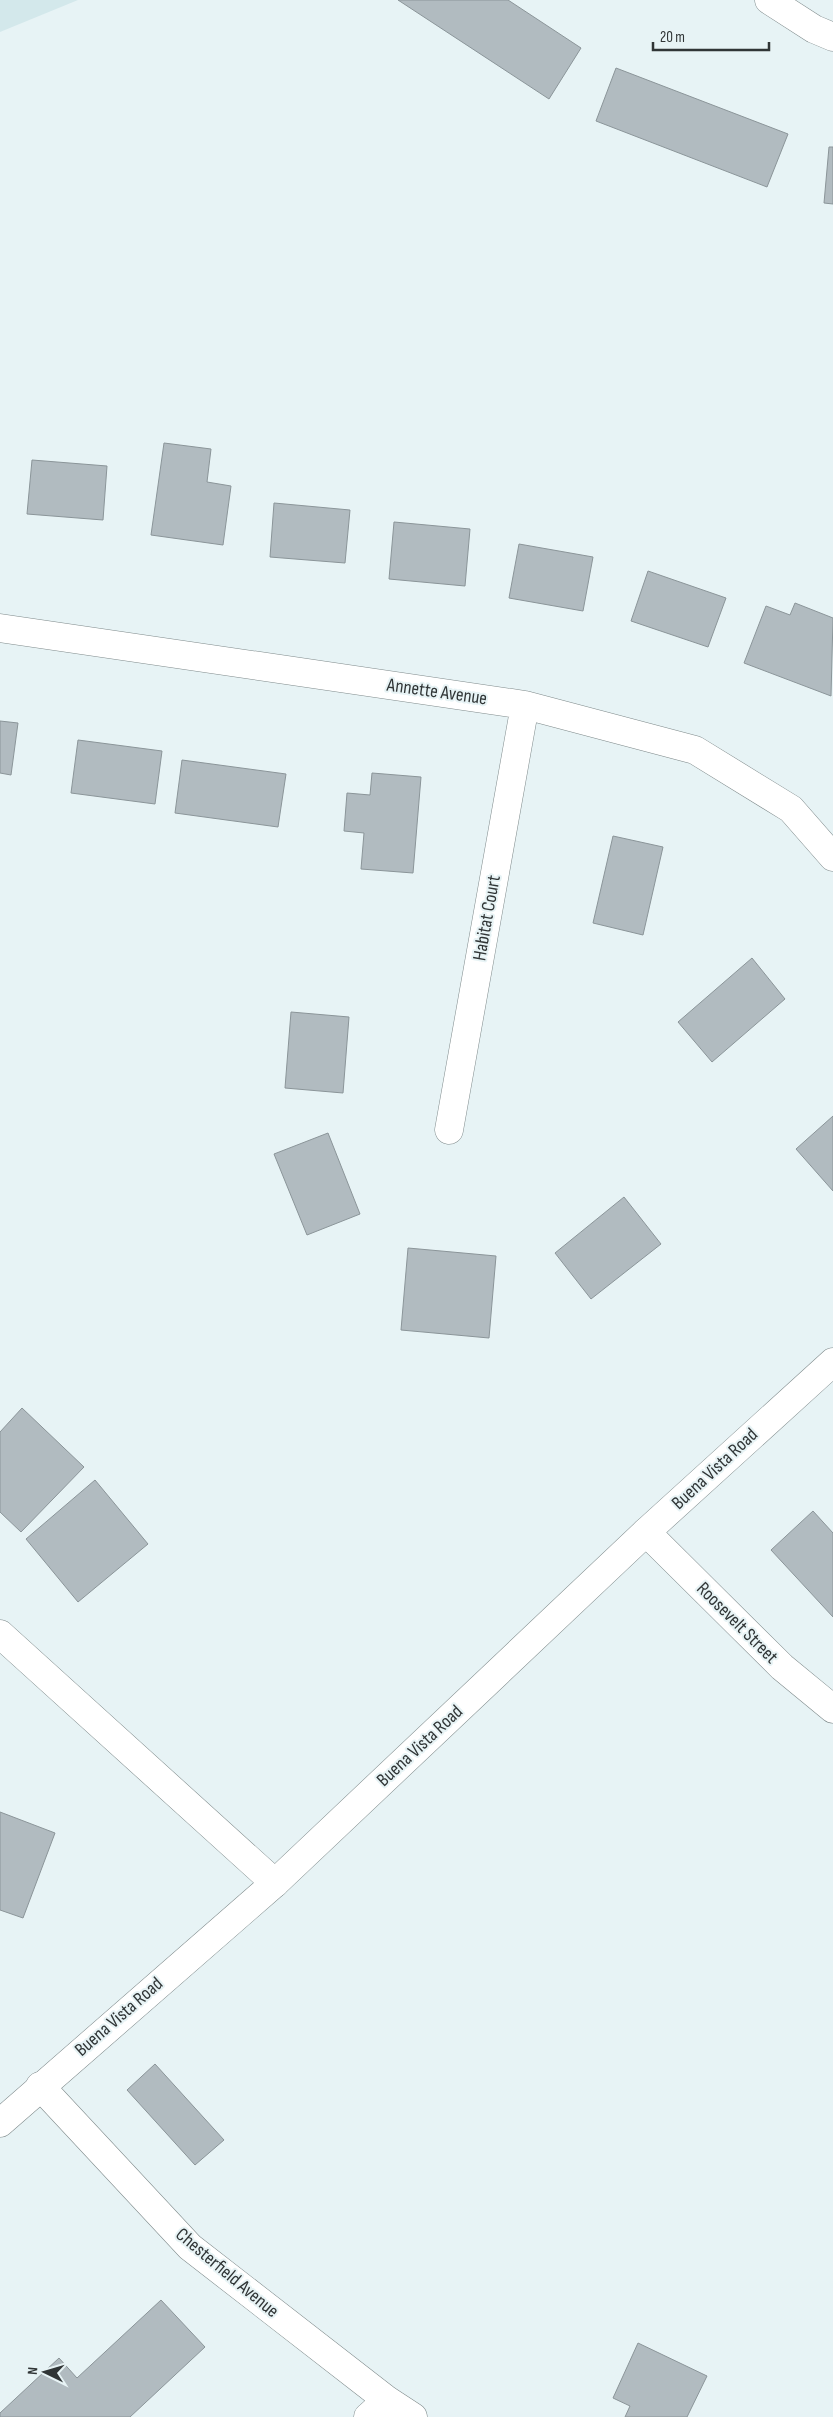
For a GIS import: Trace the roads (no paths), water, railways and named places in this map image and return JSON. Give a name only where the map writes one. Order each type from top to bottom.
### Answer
[{"type":"street","points":[[769,0],[814,29],[833,37]]},
{"type":"street","name":"Annette Avenue","points":[[0,628],[525,705],[695,750],[791,809],[833,857]]},
{"type":"street","name":"Habitat Court","points":[[449,1130],[525,705]]},
{"type":"street","name":"Buena Vista Road","points":[[0,2122],[275,1883],[646,1532],[833,1362]]},
{"type":"street","name":"Roosevelt Street","points":[[646,1532],[782,1667],[833,1709]]},
{"type":"street","points":[[0,1634],[275,1883]]},
{"type":"street","name":"Chesterfield Avenue","points":[[40,2086],[190,2247],[377,2409],[413,2417]]}]
